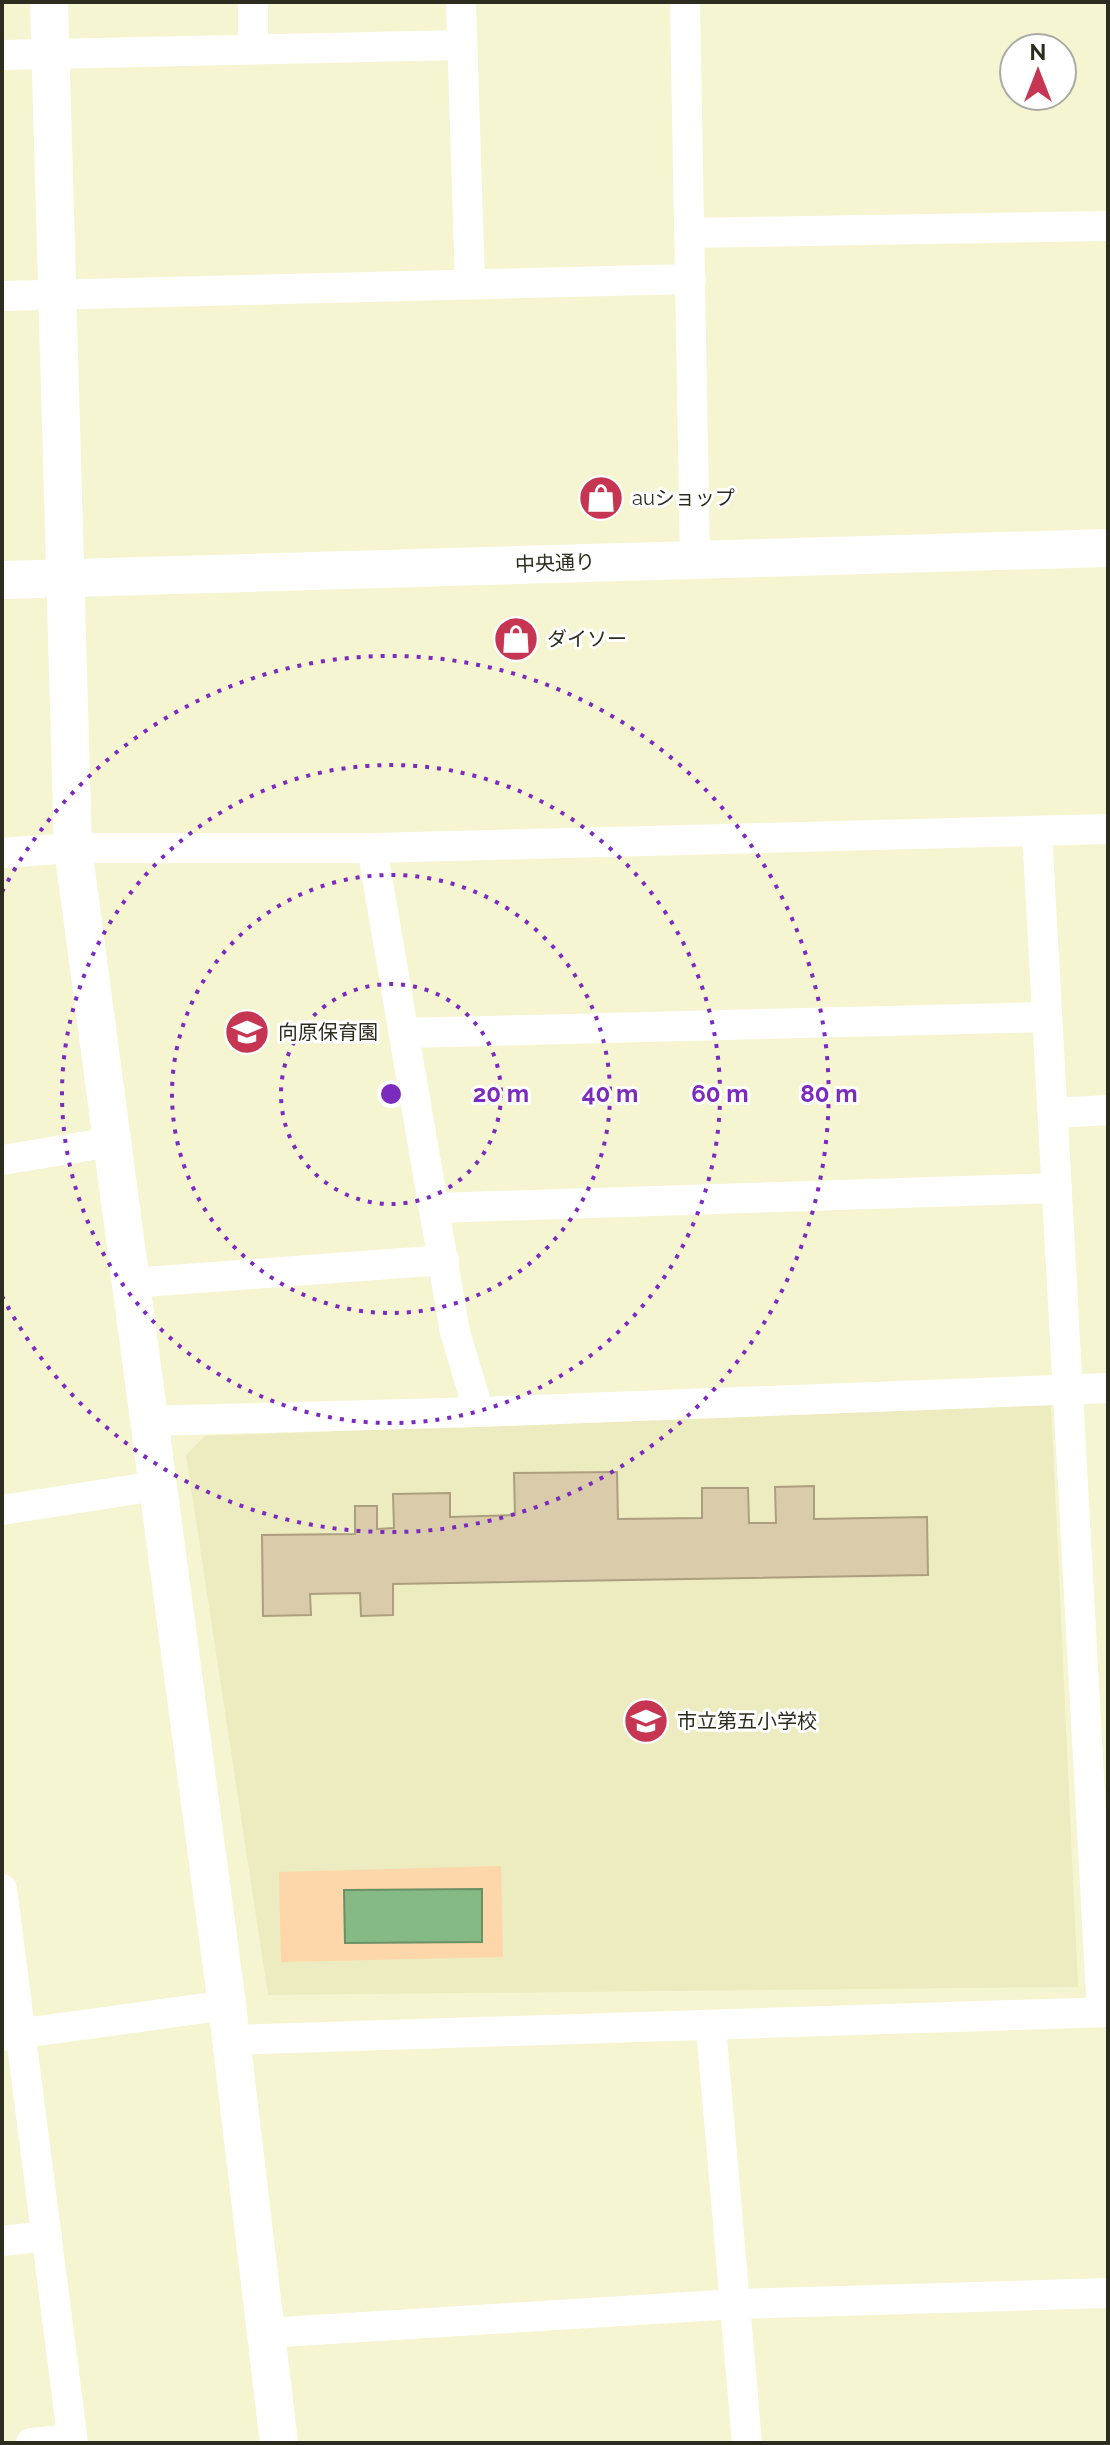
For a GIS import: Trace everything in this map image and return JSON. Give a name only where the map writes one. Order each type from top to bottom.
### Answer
[{"type":"street","points":[[49,2],[73,848],[229,2022],[279,2443]]},
{"type":"street","points":[[253,2],[253,49]]},
{"type":"street","points":[[461,2],[470,284]]},
{"type":"street","points":[[685,2],[695,558]]},
{"type":"street","points":[[2,55],[462,45]]},
{"type":"street","points":[[690,233],[1108,226]]},
{"type":"street","points":[[2,296],[691,279]]},
{"type":"street","name":"中央通り","points":[[2,580],[1108,548]]},
{"type":"street","points":[[2,853],[73,848],[372,848],[1108,829]]},
{"type":"street","points":[[11,2034],[229,2022],[711,2027],[1105,2012],[1096,1699],[1068,1389],[1037,831]]},
{"type":"street","points":[[372,848],[455,1332],[479,1412]]},
{"type":"street","points":[[405,1033],[1047,1017]]},
{"type":"street","points":[[1053,1113],[1108,1110]]},
{"type":"street","points":[[2,1160],[111,1142]]},
{"type":"street","points":[[436,1208],[1057,1188]]},
{"type":"street","points":[[131,1283],[444,1260]]},
{"type":"street","points":[[149,1421],[1108,1388]]},
{"type":"street","points":[[2,1510],[156,1486]]},
{"type":"street","points":[[2,1889],[11,2034],[47,2236],[73,2441],[31,2443]]},
{"type":"street","points":[[711,2027],[747,2443]]},
{"type":"street","points":[[2,2241],[47,2236]]},
{"type":"street","points":[[265,2333],[737,2304],[1108,2293]]},
{"type":"shaded area","name":"市立第五小学校","points":[[1051,1404],[1078,1987],[268,1995],[186,1455],[205,1436]]},
{"type":"shaded area","points":[[501,1866],[503,1957],[281,1962],[279,1872]]},
{"type":"shaded area","points":[[482,1889],[482,1942],[345,1943],[344,1890]]},
{"type":"building","points":[[617,1472],[618,1519],[702,1518],[702,1488],[748,1488],[749,1523],[776,1523],[775,1487],[814,1486],[814,1519],[927,1517],[928,1575],[393,1584],[393,1615],[361,1616],[360,1593],[310,1594],[311,1615],[263,1616],[262,1535],[355,1534],[355,1506],[377,1506],[377,1529],[394,1528],[393,1494],[450,1493],[450,1517],[515,1515],[514,1473]]},
{"type":"place","name":"auショップ","points":[[601,498]]},
{"type":"place","name":"ダイソー","points":[[516,639]]},
{"type":"place","name":"向原保育園","points":[[247,1032]]},
{"type":"place","name":"市立第五小学校","points":[[646,1721]]}]
